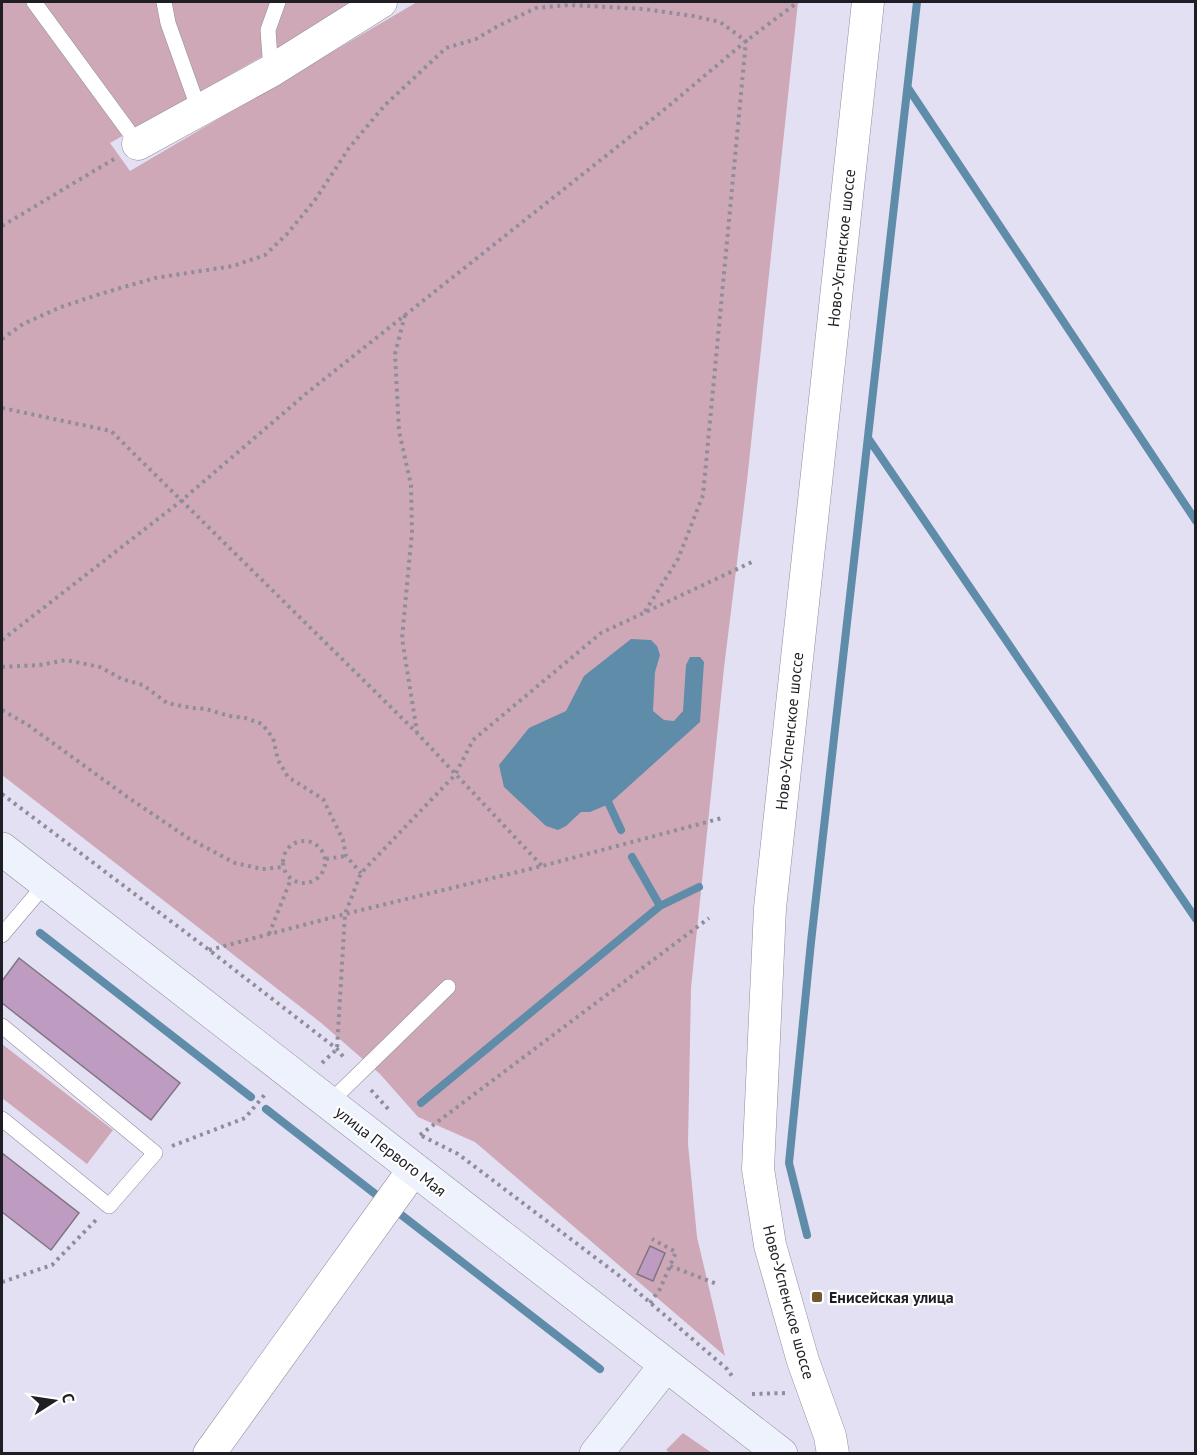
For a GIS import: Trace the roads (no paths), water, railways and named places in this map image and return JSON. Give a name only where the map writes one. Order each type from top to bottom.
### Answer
[{"type":"street","points":[[138,144],[271,71],[381,2]]},
{"type":"street","name":"Ново-Успенское шоссе","points":[[833,1454],[830,1436],[803,1361],[770,1245],[759,1169],[759,1145],[770,908],[868,2]]},
{"type":"street","name":"улица Первого Мая","points":[[2,849],[781,1454]]},
{"type":"street","points":[[209,1454],[414,1169]]},
{"type":"street","points":[[596,1454],[666,1365]]},
{"type":"lane","points":[[34,2],[138,144]]},
{"type":"lane","points":[[164,2],[168,23],[199,110]]},
{"type":"lane","points":[[271,71],[268,30],[278,2]]},
{"type":"lane","points":[[2,935],[46,883]]},
{"type":"lane","points":[[329,1103],[448,987]]},
{"type":"lane","points":[[2,1026],[155,1153],[109,1206],[2,1119]]},
{"type":"water","points":[[631,639],[651,640],[657,646],[660,655],[655,672],[653,711],[664,720],[674,721],[683,711],[686,665],[690,657],[700,657],[704,662],[700,722],[609,804],[590,812],[581,812],[558,830],[546,826],[504,787],[499,765],[529,728],[566,711],[584,676]]},
{"type":"waterway","points":[[807,1235],[789,1163],[811,942],[917,2]]},
{"type":"waterway","points":[[908,88],[1196,521]]},
{"type":"waterway","points":[[868,438],[1196,919]]},
{"type":"waterway","points":[[609,804],[621,830]]},
{"type":"waterway","points":[[421,1103],[660,906],[632,857]]},
{"type":"waterway","points":[[660,906],[699,887]]},
{"type":"waterway","points":[[40,933],[251,1097]]},
{"type":"waterway","points":[[266,1109],[383,1200]]},
{"type":"waterway","points":[[395,1210],[600,1369]]},
{"type":"place","name":"Енисейская улица","points":[[817,1297]]}]
